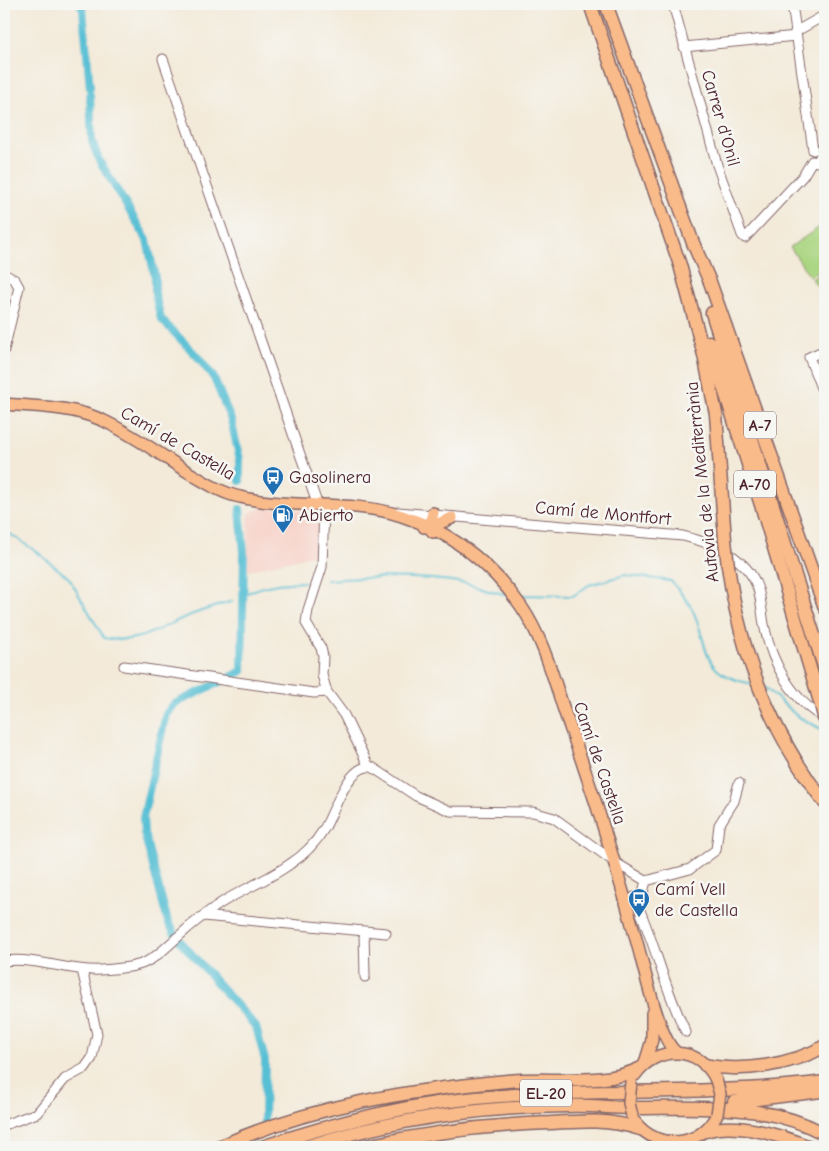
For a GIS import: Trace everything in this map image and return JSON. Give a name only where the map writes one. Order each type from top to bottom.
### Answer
[{"type":"highway","name":"Autovia de la Mediterrània","points":[[590,4],[680,265],[704,355],[716,414],[725,540],[733,602],[746,654],[773,722],[784,743],[825,803]]},
{"type":"highway","name":"A-7","points":[[606,4],[693,244],[710,282],[825,608]]},
{"type":"highway","name":"A-70","points":[[693,244],[704,288],[825,670]]},
{"type":"highway","name":"A-70","points":[[680,265],[692,291],[748,462],[825,720]]},
{"type":"highway","points":[[705,1065],[730,1067],[759,1066],[805,1055],[825,1046]]},
{"type":"highway","points":[[219,1147],[270,1128],[331,1110],[402,1094],[512,1080],[619,1076],[642,1066]]},
{"type":"highway","name":"EL-20","points":[[267,1145],[357,1119],[439,1102],[566,1092],[734,1091],[825,1082]]},
{"type":"highway","name":"EL-20","points":[[305,1147],[385,1126],[474,1112],[541,1107],[751,1101],[825,1090]]},
{"type":"highway","points":[[612,1106],[750,1110],[784,1117],[825,1134]]},
{"type":"highway","points":[[361,1147],[455,1129],[510,1124],[612,1121],[640,1129]]},
{"type":"highway","points":[[706,1130],[715,1128],[755,1131],[810,1147]]},
{"type":"main road","name":"Camí de Castella","points":[[4,404],[75,410],[102,421],[198,478],[238,497],[282,504],[326,507],[347,512],[387,515],[428,527],[446,535],[478,557],[505,585],[522,608],[541,643],[616,863],[666,1040],[671,1049],[676,1052]]},
{"type":"main road","points":[[428,527],[433,513]]},
{"type":"main road","name":"Camí de Castella","points":[[387,515],[459,550],[492,571]]},
{"type":"main road","points":[[428,527],[452,518]]},
{"type":"main road","points":[[428,527],[459,550]]},
{"type":"main road","name":"Camí de Castella","points":[[642,1066],[652,1040],[654,1024],[647,978]]},
{"type":"main road","points":[[676,1052],[695,1057],[705,1065],[716,1080],[720,1094],[717,1114],[706,1130],[684,1145],[655,1143],[640,1129],[632,1116],[629,1103],[631,1082],[642,1066],[660,1055],[676,1052]]},
{"type":"street","name":"Carrer d'Onil","points":[[673,4],[717,165],[742,235],[745,238],[802,176],[812,161],[809,156],[820,152]]},
{"type":"street","points":[[792,4],[796,34],[820,152]]},
{"type":"street","points":[[684,47],[796,34],[825,15]]},
{"type":"street","points":[[163,59],[326,507],[322,567],[308,610],[306,623],[321,648],[323,656],[322,676],[328,692],[344,715],[369,767],[416,796],[450,811],[533,812],[554,818],[616,863],[646,881],[690,869],[716,850],[720,825],[734,801],[739,783]]},
{"type":"street","points":[[4,274],[15,280],[19,287],[4,350]]},
{"type":"street","points":[[824,392],[809,357],[825,350]]},
{"type":"street","name":"Camí de Montfort","points":[[387,515],[433,513],[452,518],[682,536],[716,546],[734,557],[751,575],[759,588],[769,646],[779,669],[808,706],[825,720]]},
{"type":"street","points":[[446,535],[447,522],[452,518]]},
{"type":"street","points":[[124,666],[314,693],[328,692]]},
{"type":"street","points":[[4,961],[36,960],[82,970],[101,970],[146,962],[160,954],[203,916],[221,903],[275,875],[310,849],[324,829],[342,792],[357,770],[369,767]]},
{"type":"street","points":[[639,907],[646,881]]},
{"type":"street","points":[[634,897],[665,985],[686,1032]]},
{"type":"street","points":[[203,916],[386,933]]},
{"type":"street","points":[[364,931],[365,978]]},
{"type":"street","points":[[4,1125],[37,1113],[65,1079],[85,1068],[92,1058],[97,1034],[82,970]]},
{"type":"shaded area","name":"Abierto","points":[[262,507],[319,513],[316,554],[248,571],[248,514]]},
{"type":"green space","points":[[821,226],[825,233],[825,267],[810,277],[790,247]]},
{"type":"green space","points":[[825,270],[825,297],[812,279]]},
{"type":"waterway","points":[[80,4],[83,9],[90,88]]},
{"type":"waterway","points":[[90,95],[92,141],[99,160],[147,240],[155,277],[155,294],[161,319],[197,356],[214,378],[231,420],[240,460],[240,481]]},
{"type":"waterway","points":[[225,680],[242,671],[244,552],[240,509]]},
{"type":"waterway","points":[[4,530],[37,552],[69,578],[104,638],[116,640],[138,637],[194,614],[233,601]]},
{"type":"waterway","points":[[518,595],[573,596],[589,585],[625,575],[671,581],[692,609],[706,651],[716,668],[736,680],[753,684]]},
{"type":"waterway","points":[[327,580],[379,578],[448,580],[505,594]]},
{"type":"waterway","points":[[246,594],[267,586],[304,582]]},
{"type":"waterway","points":[[175,934],[168,922],[144,833],[143,818],[166,714],[174,704],[220,682]]},
{"type":"waterway","points":[[765,687],[797,716],[825,731]]},
{"type":"waterway","points":[[180,941],[256,1027],[265,1060],[264,1124]]},
{"type":"place","name":"Gasolinera","points":[[273,496]]},
{"type":"place","name":"Abierto","points":[[283,534]]},
{"type":"place","name":"Camí Vell de Castella","points":[[639,918]]}]
